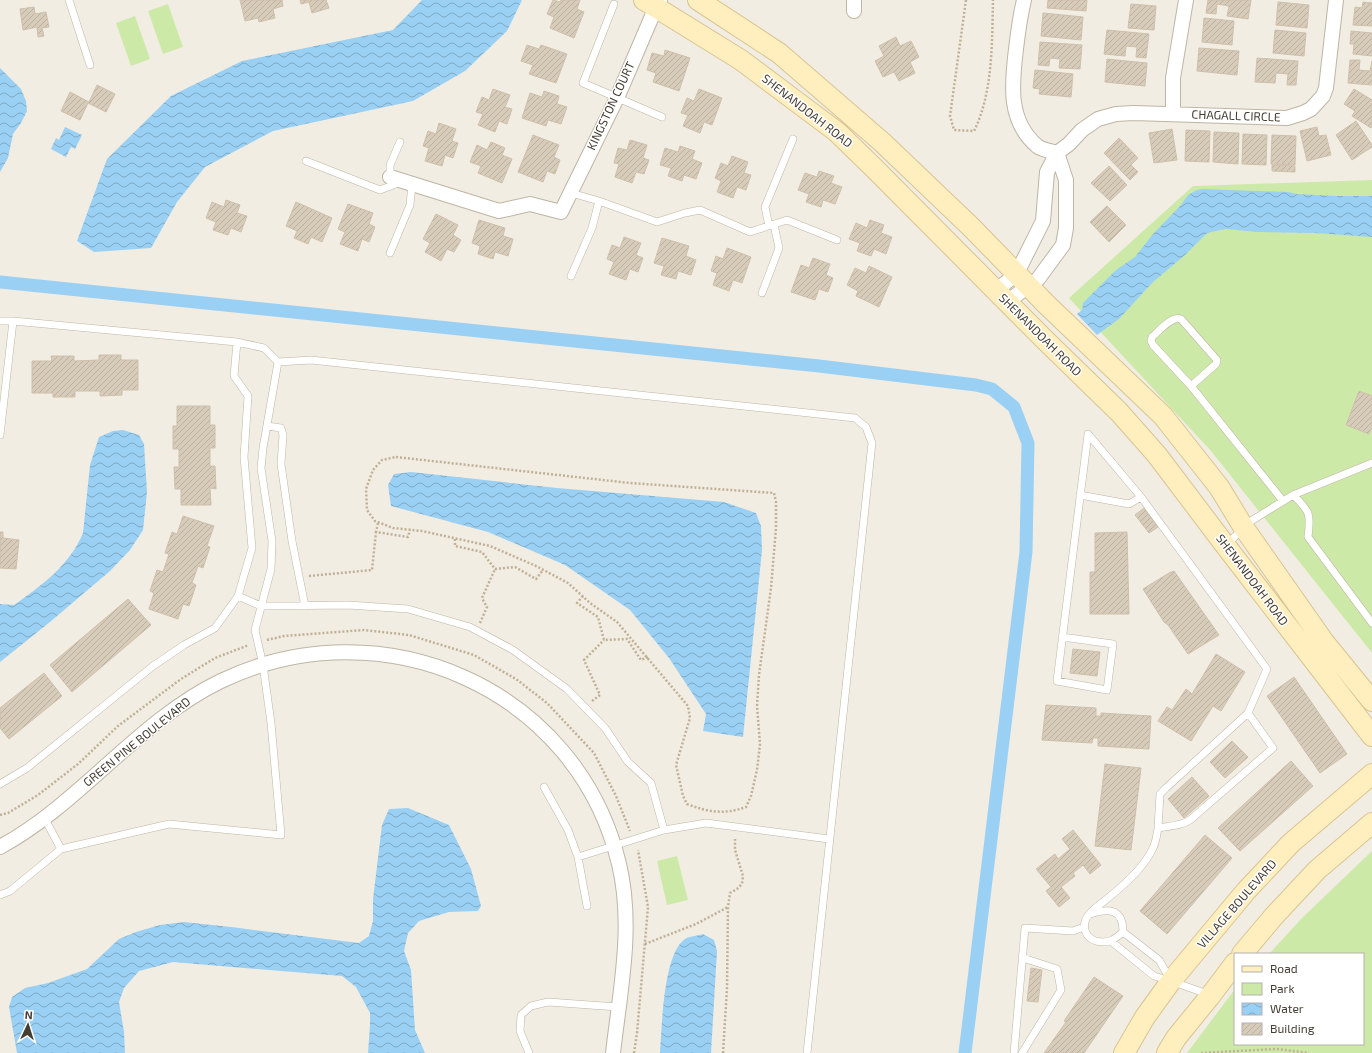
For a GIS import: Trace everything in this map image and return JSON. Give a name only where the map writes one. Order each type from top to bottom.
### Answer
[{"type":"street","name":"SHENANDOAH ROAD","points":[[698,0],[779,53],[882,142],[972,227],[1023,280],[1163,416],[1218,487],[1244,528],[1324,642],[1372,700]]},
{"type":"street","points":[[1024,0],[1012,78],[1012,97],[1014,107],[1021,124],[1038,147],[1057,153]]},
{"type":"street","points":[[1173,114],[1173,78],[1186,0]]},
{"type":"street","name":"CHAGALL CIRCLE","points":[[1002,297],[1023,280],[1043,221],[1047,172],[1057,153],[1069,144],[1082,130],[1090,124],[1107,116],[1134,113],[1287,118],[1311,109],[1323,96],[1326,88],[1336,0]]},
{"type":"street","name":"SHENANDOAH ROAD","points":[[653,2],[741,60],[837,132],[1119,412],[1158,455],[1225,545],[1372,736]]},
{"type":"street","name":"KINGSTON COURT","points":[[401,181],[499,211],[530,204],[561,212],[617,98],[653,2]]},
{"type":"street","name":"CHAGALL CIRCLE","points":[[1023,280],[1038,279],[1063,245],[1066,228],[1066,180],[1057,153]]},
{"type":"street","name":"GREEN PINE BOULEVARD","points":[[0,848],[23,835],[45,819],[164,717],[221,681],[241,673],[264,665],[302,656],[324,653],[357,652],[383,654],[421,661],[452,671],[480,684],[508,701],[533,721],[562,751],[582,777],[598,804],[610,834],[619,864],[624,896],[626,928],[613,1053]]},
{"type":"street","name":"VILLAGE BOULEVARD","points":[[1124,1053],[1145,1017],[1171,981],[1246,891],[1291,843],[1372,774]]},
{"type":"street","points":[[1243,953],[1274,916],[1317,870],[1372,823]]},
{"type":"street","points":[[1168,1053],[1176,1038],[1234,964]]},
{"type":"lane","points":[[69,0],[90,65]]},
{"type":"lane","points":[[614,4],[583,83],[662,117]]},
{"type":"lane","points":[[762,292],[779,248],[765,207],[793,139]]},
{"type":"lane","points":[[390,253],[410,205],[401,181],[390,165],[400,142]]},
{"type":"lane","points":[[306,161],[380,190],[401,181]]},
{"type":"lane","points":[[571,193],[657,222],[700,210],[750,232],[788,220],[837,240]]},
{"type":"lane","points":[[571,276],[592,228],[599,202]]},
{"type":"lane","points":[[1191,386],[1216,364],[1218,360],[1181,319],[1172,319],[1152,337],[1152,345],[1191,386],[1283,501]]},
{"type":"lane","points":[[0,321],[237,342],[264,348],[278,362],[311,360],[855,418],[866,427],[872,443],[807,1053]]},
{"type":"lane","points":[[0,434],[13,321]]},
{"type":"lane","points":[[0,784],[27,768],[153,666],[184,645],[215,628],[238,596],[252,548],[244,457],[248,396],[234,376],[237,342]]},
{"type":"lane","points":[[0,895],[10,891],[61,849],[169,824],[280,835],[271,723],[264,665],[255,630],[271,569],[272,541],[261,468],[266,426],[278,362]]},
{"type":"lane","points":[[266,426],[281,428],[284,435],[281,464],[292,541],[305,606]]},
{"type":"lane","points":[[1062,637],[1113,644],[1107,690],[1057,681],[1062,637],[1088,434],[1141,497],[1267,669],[1248,713],[1160,794],[1158,828],[1154,848],[1140,868],[1090,914],[1084,927],[1087,935],[1093,940],[1112,942],[1154,976],[1211,995]]},
{"type":"lane","points":[[1225,545],[1251,521],[1293,495],[1372,463]]},
{"type":"lane","points":[[1080,495],[1129,504],[1141,497]]},
{"type":"lane","points":[[1293,495],[1306,507],[1310,522],[1308,537],[1372,623]]},
{"type":"lane","points":[[238,596],[261,606],[348,605],[408,609],[470,627],[513,650],[567,689],[605,728],[628,762],[651,784],[664,830]]},
{"type":"lane","points":[[1158,828],[1185,824],[1273,748],[1248,713]]},
{"type":"lane","points":[[544,787],[568,830],[578,857],[587,906]]},
{"type":"lane","points":[[45,819],[61,849]]},
{"type":"lane","points":[[578,857],[664,830],[706,823],[830,839]]},
{"type":"lane","points":[[1090,914],[1104,909],[1114,912],[1121,920],[1123,932],[1159,960],[1171,981]]},
{"type":"lane","points":[[1014,1053],[1025,928],[1072,931],[1084,927]]},
{"type":"lane","points":[[1112,942],[1123,932]]},
{"type":"lane","points":[[1022,958],[1057,969],[1061,990],[1022,1053]]},
{"type":"lane","points":[[529,1053],[520,1031],[521,1015],[531,1006],[548,1002],[618,1007]]},
{"type":"path","points":[[966,0],[950,116],[954,130],[974,132],[980,120],[986,92],[992,46],[993,0]]},
{"type":"path","points":[[396,457],[630,483],[774,493],[776,502],[771,588],[759,675],[757,706],[760,744],[757,770],[751,796],[746,807],[732,812],[704,810],[687,804],[683,796],[676,765],[690,718],[688,706],[617,622],[603,613],[568,583],[490,546],[422,531],[410,530],[393,528],[375,521],[367,510],[366,489],[373,470],[382,460],[396,457]]},
{"type":"path","points":[[300,577],[372,570],[378,522]]},
{"type":"path","points":[[376,532],[408,537],[410,530]]},
{"type":"path","points":[[455,539],[455,546],[482,552],[495,569]]},
{"type":"path","points":[[495,569],[515,567],[536,579],[543,570]]},
{"type":"path","points":[[477,631],[487,607],[482,598],[495,569]]},
{"type":"path","points":[[583,596],[577,603],[598,618],[604,640]]},
{"type":"path","points":[[585,707],[600,695],[584,660],[604,640],[627,639],[641,660],[648,657]]},
{"type":"path","points":[[0,815],[8,813],[38,795],[78,764],[118,726],[181,679],[215,658],[249,645]]},
{"type":"path","points":[[722,1053],[727,974],[728,908],[730,892],[737,890],[742,884],[743,876],[735,850],[735,839]]},
{"type":"path","points":[[634,1053],[638,1033],[648,907],[638,850]]},
{"type":"path","points":[[645,944],[696,924],[728,908]]},
{"type":"path","points":[[1201,1053],[1276,1049],[1309,1053]]},
{"type":"green space","points":[[168,4],[183,47],[163,54],[148,11]]},
{"type":"green space","points":[[135,16],[150,59],[131,66],[116,23]]},
{"type":"green space","points":[[1372,180],[1372,653],[1211,451],[1069,298],[1193,186]]},
{"type":"green space","points":[[1372,851],[1372,1053],[1187,1053],[1234,990],[1234,1045],[1364,1045],[1364,953],[1270,953],[1302,918]]},
{"type":"green space","points":[[677,856],[688,900],[667,905],[657,861]]},
{"type":"water","points":[[422,0],[522,0],[507,31],[465,71],[413,101],[273,131],[205,167],[177,202],[151,248],[94,252],[77,241],[107,159],[171,96],[242,61],[393,30]]},
{"type":"water","points":[[0,68],[21,89],[26,101],[27,111],[13,134],[8,158],[0,172]]},
{"type":"water","points":[[65,127],[82,135],[75,149],[71,147],[66,157],[51,149],[56,138],[59,140]]},
{"type":"water","points":[[1197,190],[1288,192],[1297,194],[1337,196],[1372,196],[1372,237],[1315,233],[1257,232],[1226,229],[1211,232],[1206,234],[1185,255],[1152,283],[1119,319],[1097,335],[1077,314],[1082,310],[1083,303],[1116,270],[1135,257],[1153,234],[1180,206],[1188,195]]},
{"type":"water","points":[[123,430],[139,435],[144,444],[147,492],[143,530],[130,550],[110,571],[0,662],[0,604],[14,605],[54,574],[71,555],[83,533],[90,465],[99,437],[113,431]]},
{"type":"water","points":[[411,472],[557,488],[724,502],[756,513],[761,526],[762,550],[743,737],[703,731],[706,714],[669,658],[630,610],[565,565],[488,532],[391,506],[388,485],[394,474]]},
{"type":"water","points":[[408,808],[449,825],[471,869],[481,906],[478,911],[449,912],[419,921],[408,933],[404,951],[411,970],[415,1030],[425,1053],[368,1053],[370,1013],[356,987],[342,976],[173,962],[139,971],[124,988],[119,1002],[124,1032],[125,1053],[17,1053],[9,1007],[12,997],[25,988],[48,983],[87,969],[119,939],[136,932],[160,925],[184,922],[359,943],[369,936],[373,921],[373,899],[382,825],[389,809]]},
{"type":"water","points":[[703,934],[714,940],[717,951],[711,1053],[660,1053],[665,992],[672,959],[678,947],[685,939]]},
{"type":"building","points":[[240,0],[282,0],[283,6],[273,9],[275,18],[259,22],[258,18],[245,21]]},
{"type":"building","points":[[300,0],[326,0],[329,8],[312,13],[309,2],[301,4]]},
{"type":"building","points":[[553,0],[560,2],[561,0],[580,0],[577,9],[584,12],[574,38],[550,28],[554,17],[547,14]]},
{"type":"building","points":[[1048,0],[1087,0],[1086,11],[1047,8]]},
{"type":"building","points":[[1208,0],[1251,0],[1248,19],[1227,16],[1229,6],[1217,4],[1216,14],[1206,13]]},
{"type":"building","points":[[1278,2],[1309,5],[1307,28],[1276,25]]},
{"type":"building","points":[[1363,2],[1372,3],[1372,26],[1353,25],[1355,7],[1362,8]]},
{"type":"building","points":[[1131,4],[1156,6],[1154,30],[1128,28]]},
{"type":"building","points":[[34,7],[35,14],[46,12],[49,27],[42,28],[44,36],[38,37],[37,27],[23,30],[20,9]]},
{"type":"building","points":[[1043,13],[1083,17],[1081,40],[1041,36]]},
{"type":"building","points":[[1204,18],[1234,21],[1232,45],[1202,42]]},
{"type":"building","points":[[1107,30],[1149,34],[1146,58],[1136,57],[1137,47],[1126,46],[1125,56],[1104,54]]},
{"type":"building","points":[[1275,30],[1306,33],[1304,56],[1273,53]]},
{"type":"building","points":[[1351,31],[1372,33],[1372,56],[1353,54],[1354,44],[1350,44]]},
{"type":"building","points":[[896,37],[900,46],[911,41],[919,57],[910,62],[915,73],[899,81],[894,72],[883,77],[875,61],[884,56],[879,46]]},
{"type":"building","points":[[1040,42],[1082,45],[1080,69],[1059,68],[1060,59],[1050,58],[1049,66],[1038,65]]},
{"type":"building","points":[[527,45],[539,49],[541,45],[567,54],[556,83],[529,74],[533,65],[521,61]]},
{"type":"building","points":[[1199,48],[1239,51],[1237,75],[1197,71]]},
{"type":"building","points":[[665,50],[690,58],[679,91],[653,82],[656,73],[647,70],[652,53],[664,56]]},
{"type":"building","points":[[1257,58],[1298,61],[1296,85],[1287,85],[1288,74],[1276,73],[1275,83],[1255,82]]},
{"type":"building","points":[[1107,59],[1147,63],[1145,86],[1105,82]]},
{"type":"building","points":[[1350,60],[1360,60],[1359,70],[1370,71],[1372,61],[1372,85],[1348,83]]},
{"type":"building","points":[[1035,70],[1073,74],[1071,97],[1039,94],[1040,89],[1033,88]]},
{"type":"building","points":[[97,85],[115,94],[106,112],[88,103],[80,120],[61,111],[70,92],[89,102]]},
{"type":"building","points":[[493,89],[510,95],[505,107],[512,109],[507,124],[499,121],[495,132],[478,125],[483,114],[476,112],[482,97],[489,100]]},
{"type":"building","points":[[699,89],[722,98],[712,125],[704,122],[700,133],[683,126],[688,115],[681,113],[687,98],[694,101]]},
{"type":"building","points":[[1354,89],[1372,100],[1371,128],[1352,116],[1355,111],[1344,104]]},
{"type":"building","points":[[544,91],[559,96],[557,104],[567,107],[561,124],[548,120],[546,126],[522,118],[530,93],[542,97]]},
{"type":"building","points":[[1356,121],[1372,147],[1352,160],[1336,135]]},
{"type":"building","points":[[439,123],[456,129],[452,141],[458,143],[453,158],[445,155],[442,166],[425,161],[429,148],[423,146],[428,131],[436,134]]},
{"type":"building","points":[[1317,127],[1319,136],[1326,135],[1331,155],[1307,161],[1300,131]]},
{"type":"building","points":[[1172,129],[1177,160],[1154,163],[1149,133]]},
{"type":"building","points":[[1186,130],[1210,131],[1209,162],[1185,161]]},
{"type":"building","points":[[1214,132],[1239,133],[1238,164],[1213,162]]},
{"type":"building","points":[[1243,134],[1267,135],[1266,165],[1242,164]]},
{"type":"building","points":[[533,135],[559,145],[554,157],[560,160],[555,174],[547,171],[543,182],[518,172]]},
{"type":"building","points":[[1272,135],[1296,136],[1295,165],[1271,164]]},
{"type":"building","points":[[1119,138],[1138,158],[1131,165],[1138,172],[1130,180],[1104,153]]},
{"type":"building","points":[[630,140],[647,145],[643,158],[649,160],[644,174],[636,172],[632,183],[615,177],[619,164],[614,163],[618,148],[627,150]]},
{"type":"building","points":[[491,142],[505,148],[502,155],[512,159],[502,183],[478,173],[481,166],[470,162],[477,145],[487,150]]},
{"type":"building","points":[[680,146],[695,151],[692,159],[702,163],[696,179],[684,175],[682,181],[668,176],[671,168],[660,165],[665,148],[678,152]]},
{"type":"building","points":[[732,156],[748,162],[744,173],[751,175],[746,190],[737,187],[733,198],[717,192],[721,181],[715,178],[721,163],[728,166]]},
{"type":"building","points":[[1272,165],[1295,166],[1295,172],[1272,171]]},
{"type":"building","points":[[1109,166],[1127,185],[1110,201],[1091,183]]},
{"type":"building","points":[[819,171],[834,176],[831,183],[842,187],[835,204],[823,200],[821,207],[806,202],[809,194],[798,190],[805,173],[817,177]]},
{"type":"building","points":[[226,200],[240,205],[237,213],[247,216],[241,232],[231,228],[228,235],[213,230],[216,222],[206,218],[212,202],[224,207]]},
{"type":"building","points":[[296,202],[332,218],[322,242],[311,237],[308,244],[294,238],[297,231],[286,226]]},
{"type":"building","points":[[348,204],[373,213],[369,224],[375,227],[369,242],[362,239],[358,251],[340,244],[345,232],[338,229]]},
{"type":"building","points":[[1107,206],[1126,225],[1109,242],[1090,222]]},
{"type":"building","points":[[436,214],[458,225],[453,235],[461,240],[454,252],[447,249],[441,261],[425,252],[430,243],[423,239]]},
{"type":"building","points":[[479,220],[505,228],[503,236],[513,239],[508,256],[495,252],[493,259],[478,254],[480,246],[472,243]]},
{"type":"building","points":[[870,220],[884,225],[881,233],[892,237],[886,254],[874,249],[871,256],[857,251],[860,243],[849,239],[856,223],[867,228]]},
{"type":"building","points":[[624,237],[641,243],[636,255],[643,258],[638,272],[630,269],[626,280],[609,274],[614,262],[607,259],[612,245],[620,248]]},
{"type":"building","points":[[662,238],[689,246],[686,256],[696,260],[691,275],[678,271],[676,279],[661,275],[664,266],[654,263]]},
{"type":"building","points":[[727,248],[751,257],[742,283],[733,280],[729,291],[713,285],[717,273],[711,271],[716,256],[723,259]]},
{"type":"building","points":[[813,258],[830,264],[826,275],[833,278],[828,292],[819,289],[815,300],[791,292],[801,265],[809,268]]},
{"type":"building","points":[[869,266],[892,277],[879,307],[856,296],[858,291],[847,285],[855,268],[866,273]]},
{"type":"building","points":[[99,355],[121,355],[121,360],[138,360],[138,390],[122,390],[122,395],[100,396],[100,391],[75,391],[75,397],[53,397],[53,393],[32,393],[32,361],[52,361],[51,356],[74,356],[74,361],[99,360]]},
{"type":"building","points":[[1359,391],[1372,396],[1372,427],[1369,434],[1346,425]]},
{"type":"building","points":[[177,406],[210,406],[210,425],[215,425],[215,448],[210,448],[210,466],[215,466],[216,489],[210,488],[211,505],[181,505],[181,489],[175,489],[174,467],[179,467],[179,449],[173,449],[173,426],[177,426]]},
{"type":"building","points":[[1144,508],[1158,527],[1149,533],[1135,515]]},
{"type":"building","points":[[183,516],[214,526],[207,546],[210,547],[203,568],[198,566],[192,583],[196,585],[189,606],[183,604],[178,619],[149,609],[154,593],[150,591],[157,570],[163,572],[169,554],[165,553],[172,532],[177,534]]},
{"type":"building","points":[[0,532],[3,532],[3,538],[19,540],[16,569],[0,568]]},
{"type":"building","points":[[1127,532],[1129,614],[1090,614],[1090,572],[1095,572],[1095,533]]},
{"type":"building","points":[[1174,571],[1219,635],[1188,654],[1168,625],[1164,622],[1143,589]]},
{"type":"building","points":[[128,599],[151,625],[72,692],[50,665]]},
{"type":"building","points":[[1073,649],[1100,652],[1097,676],[1070,673]]},
{"type":"building","points":[[1216,654],[1245,672],[1221,711],[1213,706],[1191,741],[1158,721],[1167,707],[1172,710],[1186,689],[1192,694]]},
{"type":"building","points":[[44,673],[62,696],[9,739],[0,728],[0,708]]},
{"type":"building","points":[[1294,677],[1347,754],[1320,773],[1267,696]]},
{"type":"building","points":[[1046,705],[1096,708],[1096,716],[1101,716],[1101,713],[1151,716],[1149,749],[1098,746],[1098,738],[1093,738],[1092,743],[1042,740]]},
{"type":"building","points":[[1232,741],[1248,757],[1225,778],[1210,762]]},
{"type":"building","points":[[1291,761],[1313,786],[1240,851],[1218,828]]},
{"type":"building","points":[[1105,764],[1141,768],[1131,850],[1095,846]]},
{"type":"building","points":[[1192,777],[1209,796],[1184,818],[1168,799]]},
{"type":"building","points":[[1073,830],[1101,865],[1090,874],[1083,865],[1073,873],[1075,876],[1061,887],[1070,898],[1059,907],[1046,891],[1051,887],[1036,869],[1055,854],[1058,859],[1070,849],[1062,839]]},
{"type":"building","points":[[1205,835],[1232,858],[1167,934],[1140,911]]},
{"type":"building","points":[[1031,968],[1042,970],[1038,1002],[1027,1001]]},
{"type":"building","points":[[1094,977],[1123,996],[1084,1053],[1044,1053],[1066,1022],[1064,1021]]},
{"type":"waterway","points":[[0,282],[819,366],[976,385],[992,389],[1014,407],[1028,443],[1026,552],[965,1053]]}]
